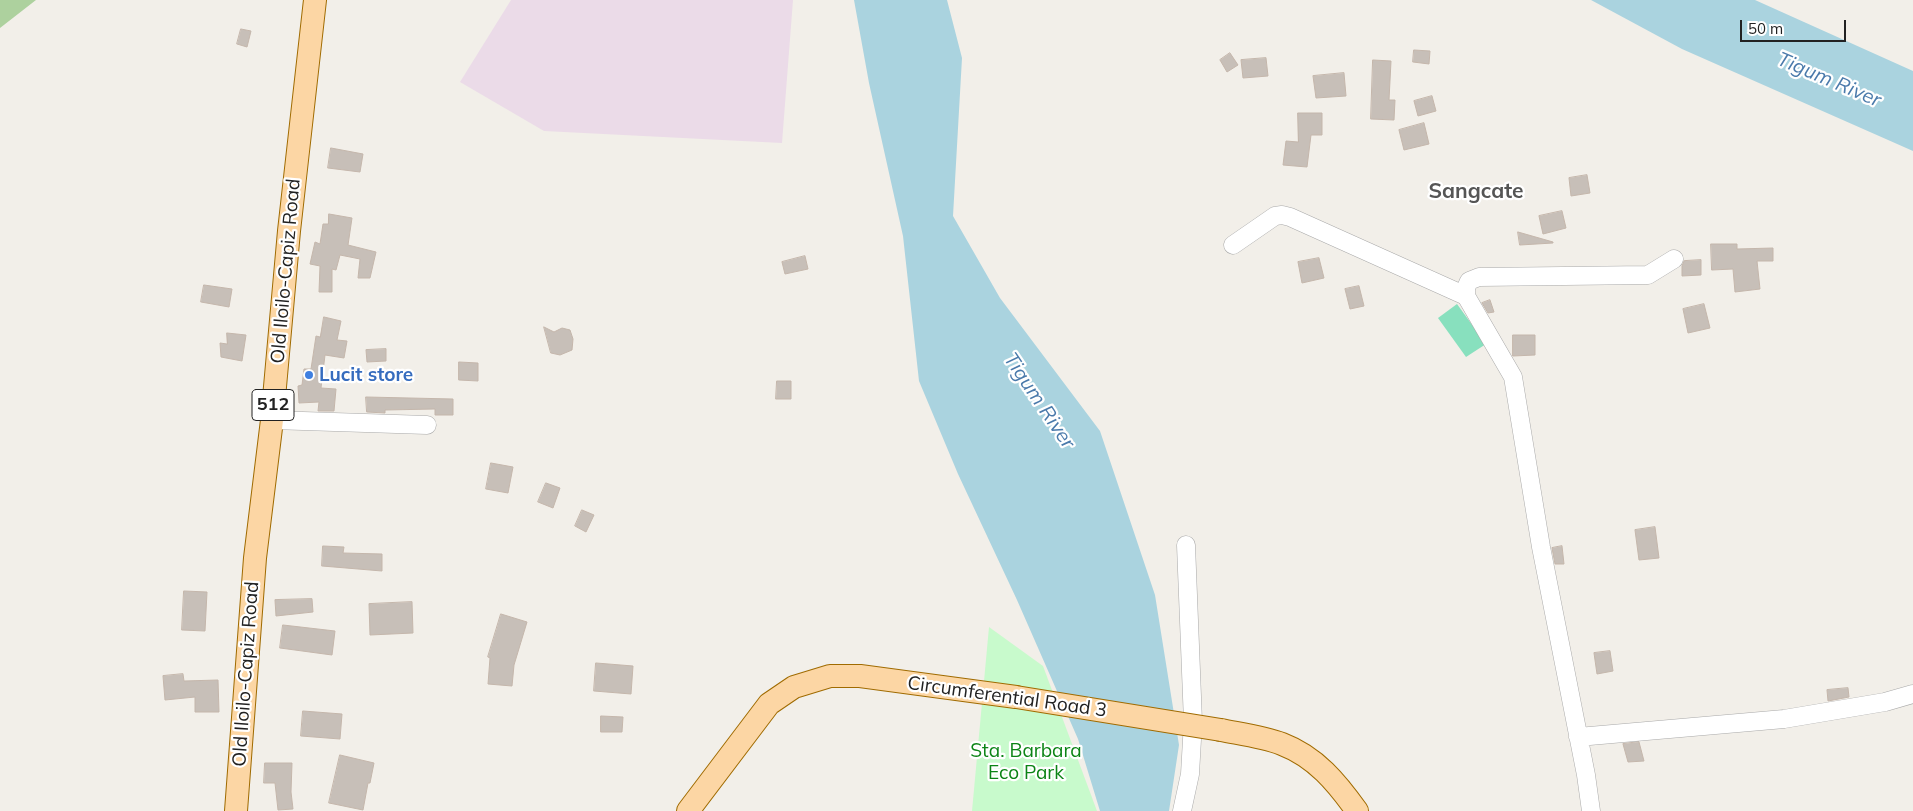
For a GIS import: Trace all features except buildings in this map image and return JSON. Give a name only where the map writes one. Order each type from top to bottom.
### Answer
[{"type":"main road","name":"Old Iloilo-Capiz Road","points":[[236,811],[255,558],[272,420],[289,231],[315,0]]},
{"type":"main road","name":"Circumferential Road 3","points":[[688,811],[769,704],[794,687],[830,676],[860,676],[1016,697],[1222,730],[1282,744],[1309,758],[1336,783],[1358,811]]},
{"type":"street","points":[[1233,245],[1275,216],[1282,215],[1466,296]]},
{"type":"street","points":[[1591,811],[1541,547],[1513,377],[1466,296],[1466,288],[1469,281],[1479,277],[1648,275],[1674,259]]},
{"type":"street","points":[[272,420],[426,425]]},
{"type":"street","points":[[1182,811],[1190,774],[1193,722],[1186,545]]},
{"type":"street","points":[[1578,737],[1784,718],[1885,702],[1913,694]]},
{"type":"shaded area","points":[[511,0],[793,0],[782,143],[544,131],[460,82]]},
{"type":"green space","points":[[0,0],[36,0],[0,28]]},
{"type":"green space","points":[[1457,304],[1486,344],[1466,357],[1438,318]]},
{"type":"green space","name":"Sta. Barbara Eco Park","points":[[989,627],[1043,666],[1097,811],[972,811]]},
{"type":"water","name":"Tigum River","points":[[854,0],[947,0],[962,58],[953,216],[1000,298],[1100,431],[1155,595],[1179,745],[1169,811],[1100,811],[1078,739],[1017,600],[958,474],[919,381],[903,236],[869,83]]},
{"type":"water","name":"Tigum River","points":[[1591,0],[1755,0],[1913,71],[1913,151],[1682,49]]},
{"type":"place","name":"Lucit store","points":[[309,375]]},
{"type":"district","name":"Sangcate","points":[[1476,192]]}]
